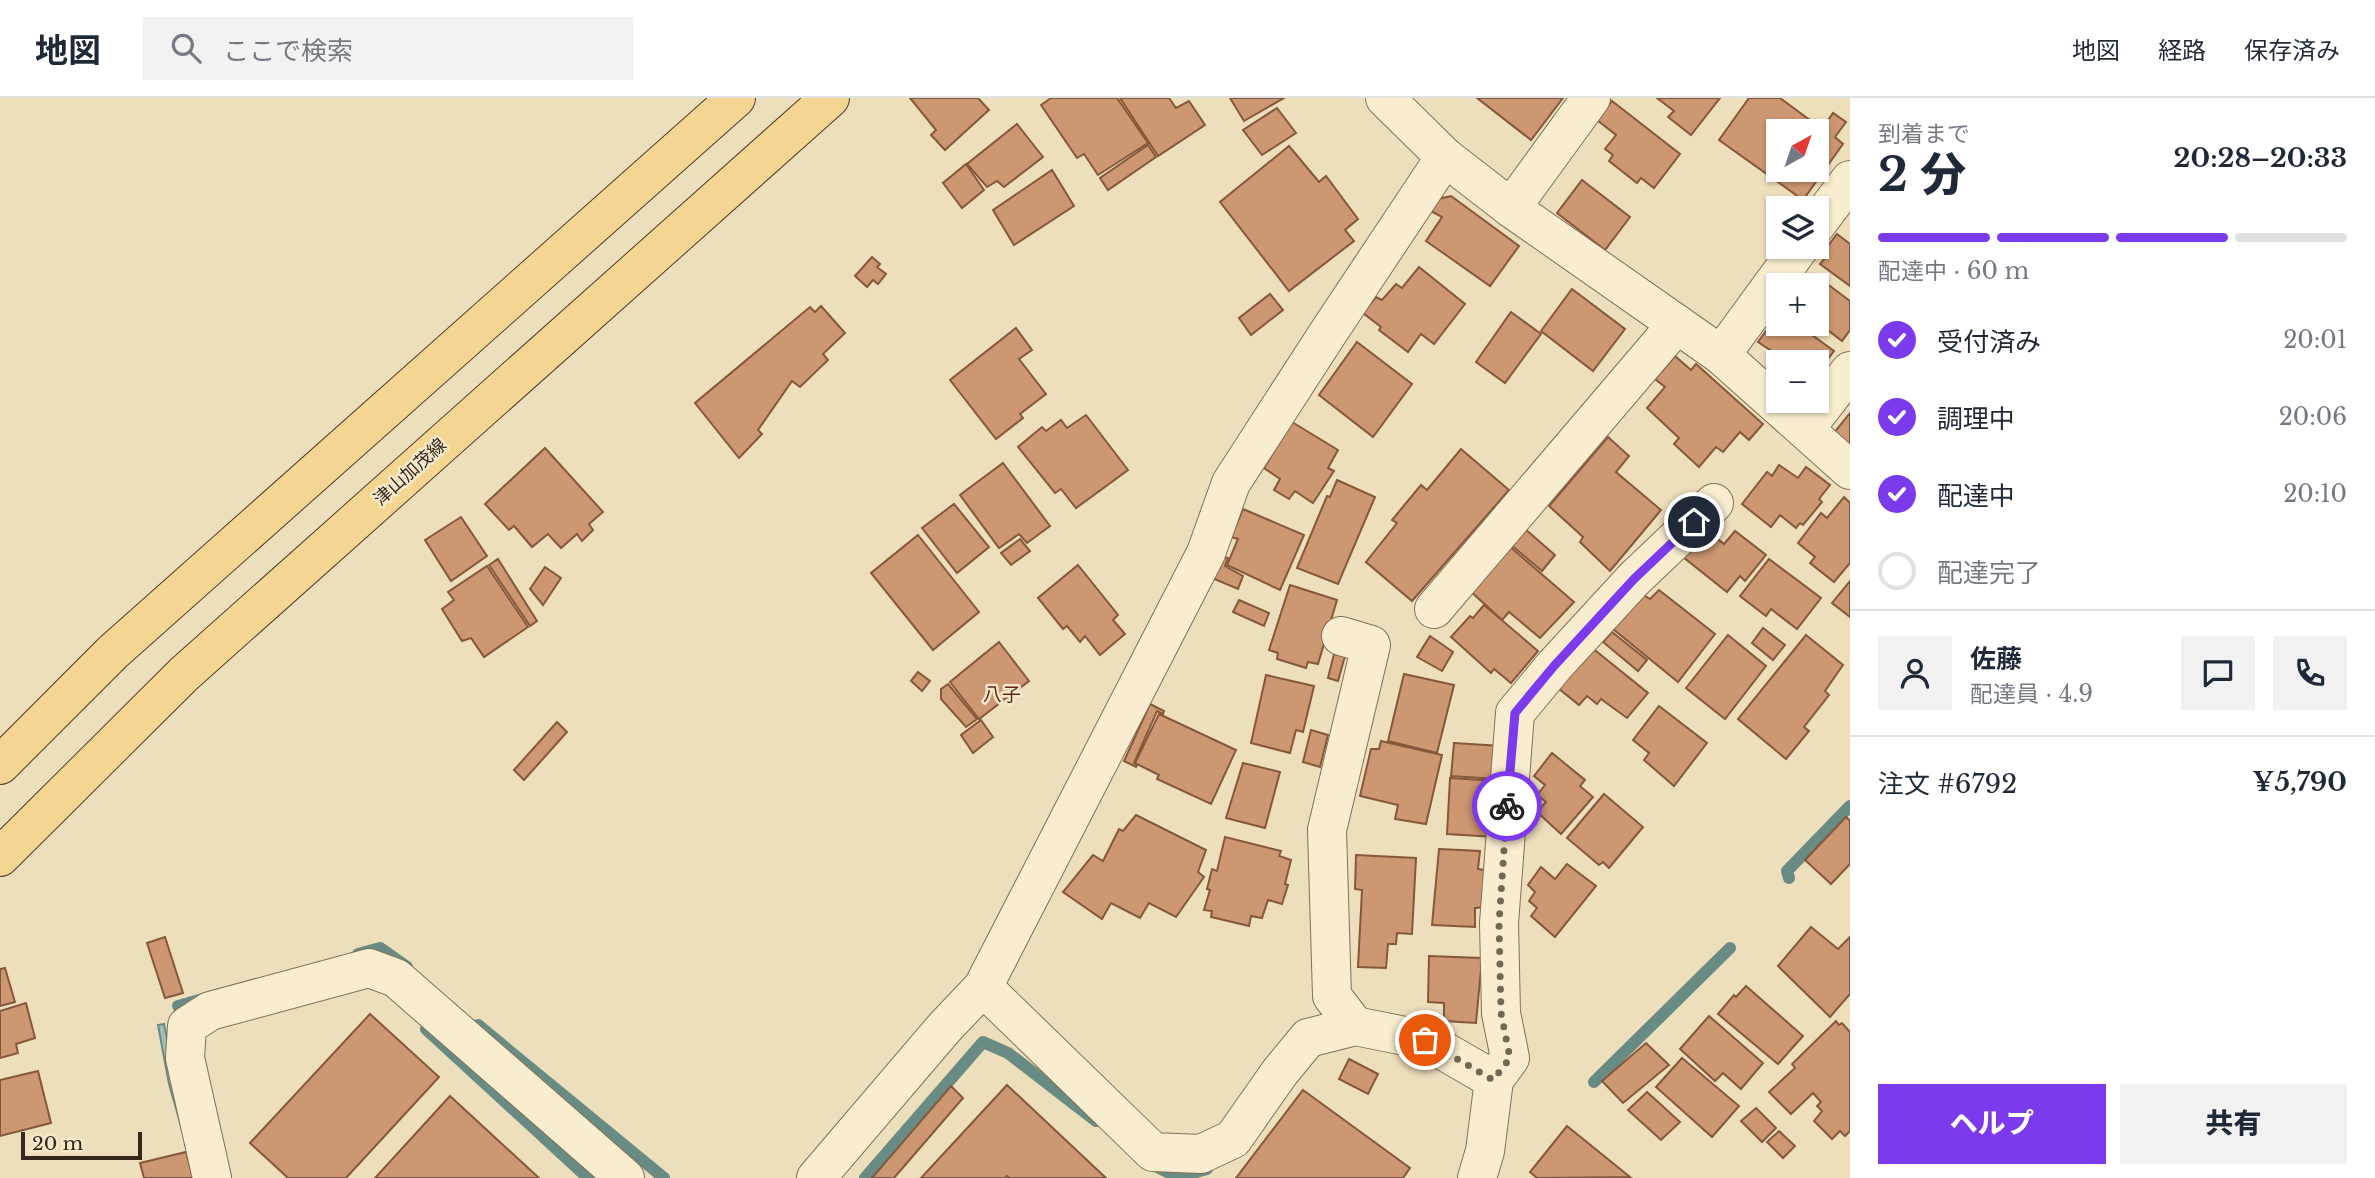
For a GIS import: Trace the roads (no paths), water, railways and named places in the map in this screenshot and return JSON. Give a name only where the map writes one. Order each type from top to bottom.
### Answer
[{"type":"main road","points":[[0,765],[113,652],[736,98]]},
{"type":"main road","name":"津山加茂線","points":[[0,858],[184,674],[830,98]]},
{"type":"street","points":[[1385,98],[1446,157],[1511,208],[1721,355],[1850,470]]},
{"type":"street","points":[[1511,208],[1591,98]]},
{"type":"street","points":[[816,1178],[945,1027],[983,987],[1206,552],[1231,483],[1446,157]]},
{"type":"street","points":[[1829,208],[1850,180]]},
{"type":"street","points":[[1721,355],[1791,259]]},
{"type":"street","points":[[1434,609],[1677,324]]},
{"type":"street","points":[[1805,429],[1850,371]]},
{"type":"street","points":[[1477,1178],[1485,1151],[1493,1080],[1510,1058],[1501,1013],[1499,923],[1515,713],[1634,579],[1714,503]]},
{"type":"street","points":[[1341,636],[1371,645],[1328,830],[1332,996],[1356,1026]]},
{"type":"street","points":[[212,1178],[186,1058],[187,1026],[210,1011],[369,968],[396,978],[625,1178]]},
{"type":"street","points":[[983,987],[1153,1152],[1201,1154],[1233,1139],[1280,1072],[1308,1038],[1356,1026],[1425,1040],[1493,1080]]},
{"type":"water","points":[[164,1024],[196,1178],[169,1084],[158,1025]]},
{"type":"waterway","points":[[1789,878],[1787,871],[1850,806]]},
{"type":"waterway","points":[[358,954],[380,948],[407,967]]},
{"type":"waterway","points":[[1594,1082],[1730,948]]},
{"type":"waterway","points":[[178,1006],[203,999]]},
{"type":"waterway","points":[[478,1025],[664,1178]]},
{"type":"waterway","points":[[426,1029],[588,1178]]},
{"type":"waterway","points":[[865,1178],[983,1042],[1008,1053],[1096,1121]]},
{"type":"waterway","points":[[1150,1162],[1165,1171],[1177,1174],[1190,1174],[1207,1169]]},
{"type":"district","name":"八子","points":[[1002,694]]}]
